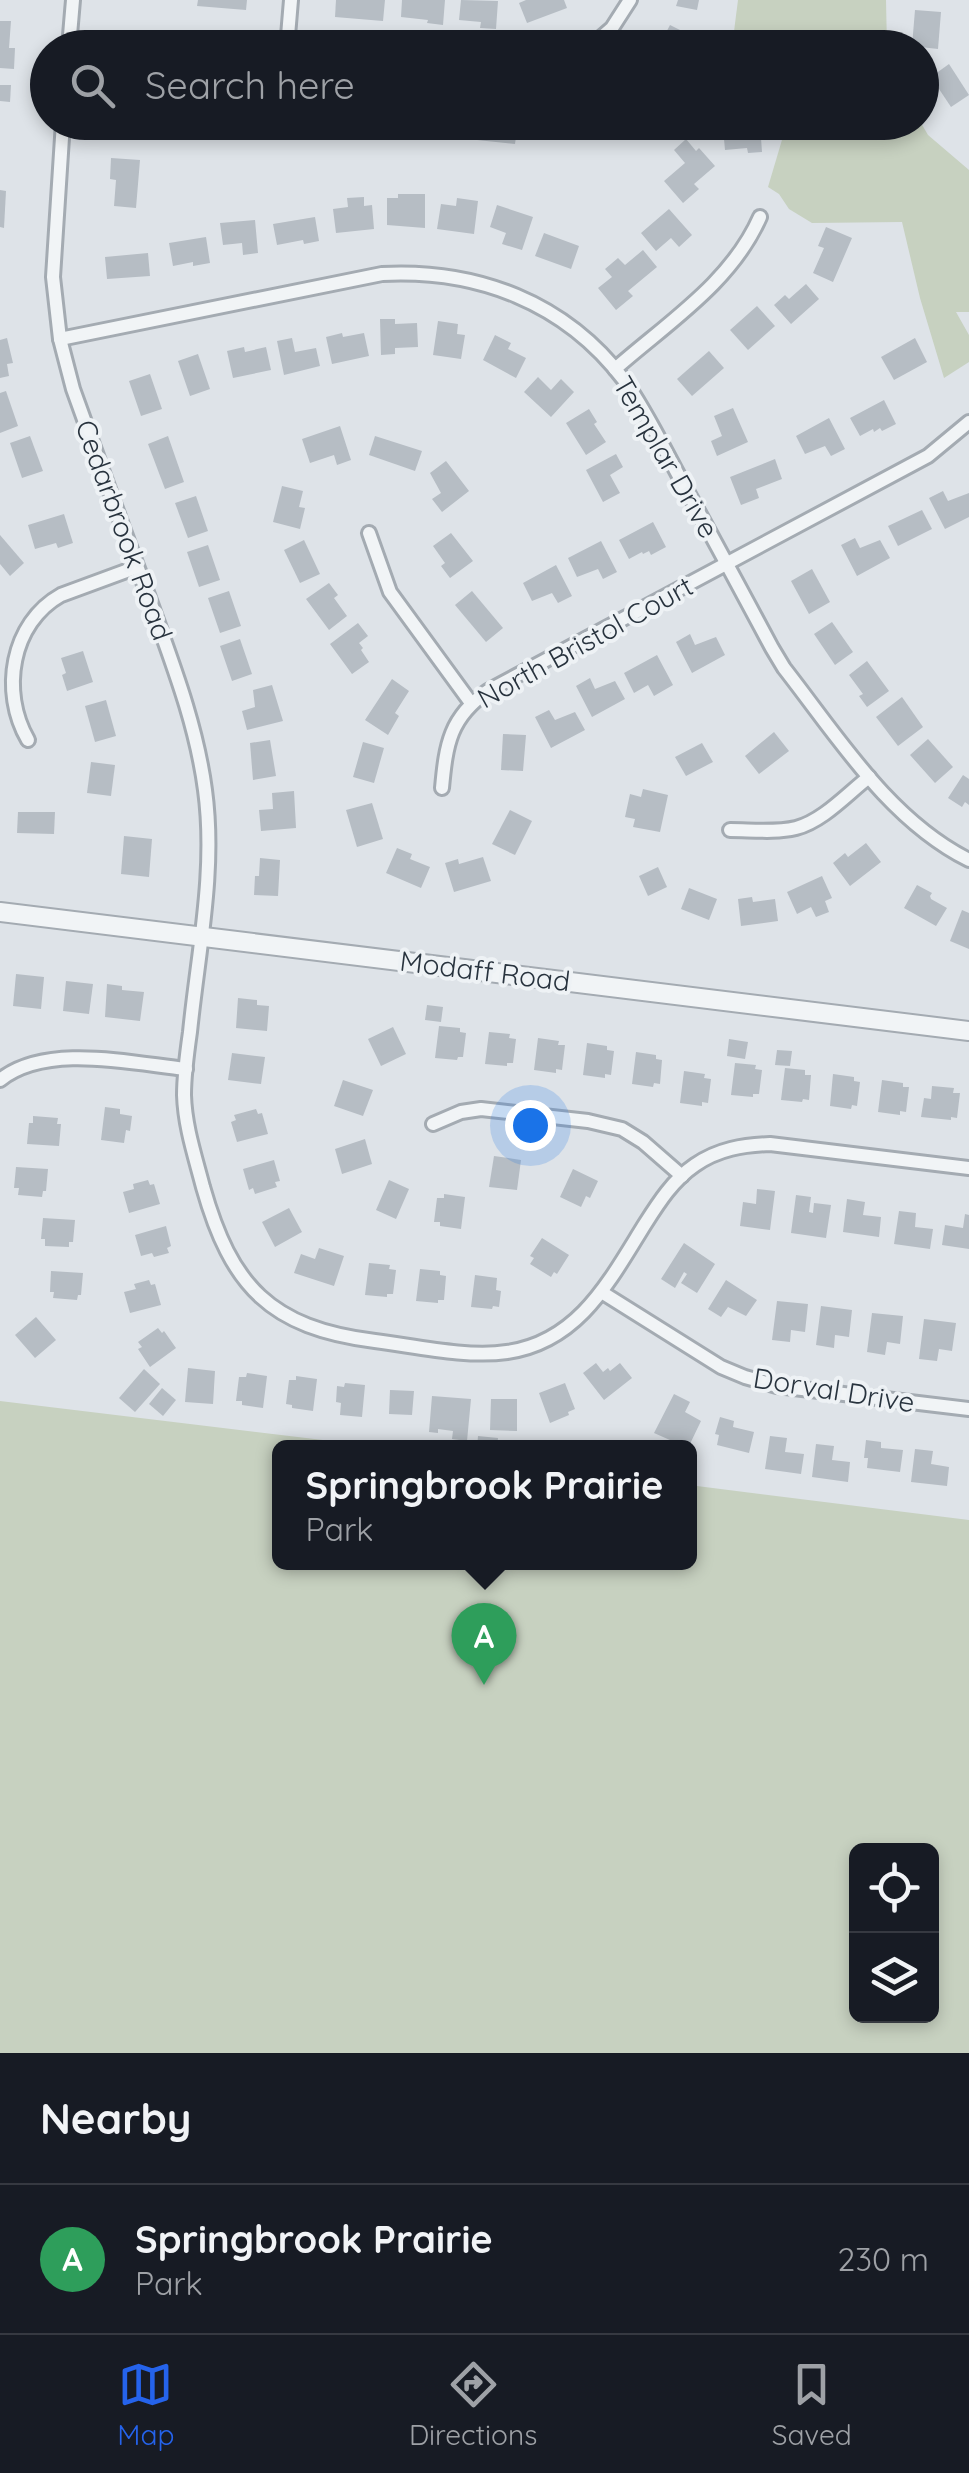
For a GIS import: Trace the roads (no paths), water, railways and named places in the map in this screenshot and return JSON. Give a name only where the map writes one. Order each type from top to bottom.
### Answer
[{"type":"street","points":[[71,30],[73,0]]},
{"type":"street","points":[[288,30],[291,0]]},
{"type":"street","points":[[610,30],[630,0]]},
{"type":"street","name":"Cedarbrook Road","points":[[62,140],[53,264],[60,339],[189,708],[202,764],[209,863],[184,1092],[189,1136],[219,1236],[238,1274],[262,1300],[294,1320],[324,1332],[492,1354],[511,1352],[550,1339],[578,1319],[603,1292],[660,1201],[682,1176]]},
{"type":"street","points":[[615,369],[731,267],[760,217]]},
{"type":"street","name":"Templar Drive","points":[[60,339],[382,274],[468,279],[519,296],[568,326],[615,369],[649,421],[784,668],[869,778],[910,820],[969,860]]},
{"type":"street","name":"North Bristol Court","points":[[442,788],[449,740],[471,702],[928,456],[969,422]]},
{"type":"street","points":[[369,532],[390,592],[471,702]]},
{"type":"street","points":[[28,740],[16,716],[13,697],[14,660],[29,623],[61,595],[137,567]]},
{"type":"street","points":[[730,830],[800,827],[869,778]]},
{"type":"street","name":"Modaff Road","points":[[0,912],[969,1031]]},
{"type":"street","points":[[0,1080],[31,1062],[50,1058],[186,1069]]},
{"type":"street","points":[[433,1124],[480,1109],[607,1124],[635,1136],[682,1176],[697,1163],[729,1149],[770,1144],[969,1168]]},
{"type":"street","name":"Dorval Drive","points":[[603,1292],[721,1367],[745,1377],[778,1386],[969,1409]]},
{"type":"place","name":"Springbrook Prairie","points":[[484,1685]]}]
